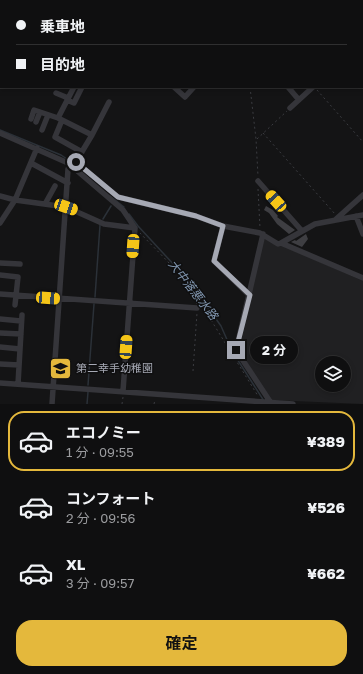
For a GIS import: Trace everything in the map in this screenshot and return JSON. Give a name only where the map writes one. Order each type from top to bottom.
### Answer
[{"type":"street","points":[[73,88],[67,99],[55,137],[82,152]]},
{"type":"street","points":[[56,93],[74,103],[82,88]]},
{"type":"street","points":[[175,88],[185,97],[193,88]]},
{"type":"street","points":[[289,88],[299,100]]},
{"type":"street","points":[[290,108],[312,88]]},
{"type":"street","points":[[52,404],[68,169],[74,165],[82,152],[109,102]]},
{"type":"street","points":[[33,121],[34,110],[60,119],[92,135]]},
{"type":"street","points":[[42,130],[48,115]]},
{"type":"street","points":[[0,133],[74,165],[118,197],[196,216],[223,226],[263,234],[278,244],[281,243],[363,278]]},
{"type":"street","points":[[0,223],[15,200],[37,148]]},
{"type":"street","points":[[31,162],[68,183]]},
{"type":"street","points":[[74,165],[123,210],[135,228],[123,391]]},
{"type":"street","points":[[258,181],[302,231]]},
{"type":"street","points":[[45,204],[55,186]]},
{"type":"street","points":[[337,219],[363,195]]},
{"type":"street","points":[[0,196],[15,200],[66,207],[104,224],[135,228]]},
{"type":"street","points":[[0,210],[7,212]]},
{"type":"street","points":[[281,243],[316,224],[363,215]]},
{"type":"street","points":[[356,216],[363,234]]},
{"type":"street","points":[[223,226],[214,261],[250,295]]},
{"type":"street","points":[[263,234],[236,350],[266,403]]},
{"type":"street","points":[[0,263],[20,264]]},
{"type":"street","points":[[0,275],[18,277],[15,305]]},
{"type":"street","points":[[0,294],[197,308]]},
{"type":"street","points":[[0,319],[21,318],[18,384]]},
{"type":"street","points":[[0,332],[21,334]]},
{"type":"street","points":[[0,347],[20,349]]},
{"type":"street","points":[[0,364],[19,365]]},
{"type":"street","points":[[0,383],[293,404]]},
{"type":"street","points":[[208,398],[211,404]]},
{"type":"path","points":[[250,88],[256,139],[290,108]]},
{"type":"path","points":[[314,88],[363,142]]},
{"type":"path","points":[[262,134],[337,219]]},
{"type":"path","points":[[135,228],[182,277],[266,403]]},
{"type":"path","points":[[193,371],[197,298]]},
{"type":"path","points":[[122,404],[123,391]]},
{"type":"shaded area","points":[[263,237],[363,281],[363,404],[271,400],[239,351]]},
{"type":"building","points":[[266,206],[273,210],[278,216],[277,217],[295,230],[289,234],[277,224],[269,213],[264,210]]},
{"type":"building","points":[[306,234],[308,239],[302,247],[291,242],[296,241]]},
{"type":"waterway","name":"大中落悪水路","points":[[0,130],[61,155],[73,163]]},
{"type":"waterway","name":"大中落悪水路","points":[[110,196],[124,207]]},
{"type":"waterway","points":[[103,219],[111,206]]},
{"type":"waterway","name":"大中落悪水路","points":[[129,214],[138,226],[189,281],[221,326],[232,351],[264,401]]},
{"type":"waterway","points":[[95,297],[100,225]]},
{"type":"waterway","points":[[88,385],[94,304]]},
{"type":"waterway","points":[[87,404],[88,392]]},
{"type":"place","name":"第二幸手幼稚園","points":[[61,368]]},
{"type":"route","points":[[76,162],[107,190],[118,197],[196,216],[223,226],[214,261],[250,295],[236,350]]}]
